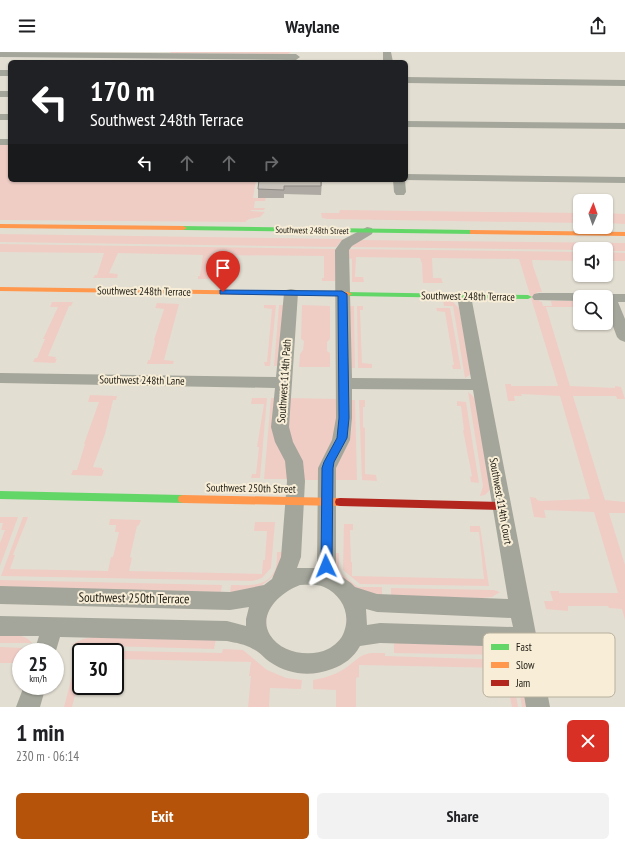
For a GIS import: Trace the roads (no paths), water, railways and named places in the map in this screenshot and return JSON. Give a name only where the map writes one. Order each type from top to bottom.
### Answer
[{"type":"street","points":[[0,67],[11,53]]},
{"type":"street","points":[[0,54],[165,56],[206,59],[296,57]]},
{"type":"street","points":[[408,80],[625,82]]},
{"type":"street","points":[[408,124],[625,126]]},
{"type":"street","points":[[408,177],[625,180]]},
{"type":"street","points":[[399,182],[400,192]]},
{"type":"street","name":"Southwest 248th Street","points":[[0,226],[625,234]]},
{"type":"street","points":[[332,581],[326,566],[328,466],[343,434],[344,383],[342,249],[349,241],[367,231]]},
{"type":"street","name":"Southwest 248th Terrace","points":[[0,289],[573,297]]},
{"type":"street","name":"Southwest 114th Path","points":[[274,588],[286,572],[291,557],[295,501],[295,466],[282,437],[280,427],[291,293]]},
{"type":"street","name":"Southwest 114th Court","points":[[464,296],[481,385],[523,633]]},
{"type":"street","points":[[613,298],[625,298]]},
{"type":"street","points":[[613,309],[625,337]]},
{"type":"street","name":"Southwest 248th Lane","points":[[0,378],[283,383]]},
{"type":"street","points":[[344,383],[481,385]]},
{"type":"street","name":"Southwest 250th Street","points":[[0,495],[502,506]]},
{"type":"street","points":[[0,626],[227,631],[249,636],[262,643],[277,655],[289,661],[302,664],[315,664],[328,660],[339,654],[348,646],[354,637],[358,626],[358,615],[355,605],[350,595],[342,587],[332,581],[310,576],[300,576],[274,588],[260,605],[258,626],[262,643]]},
{"type":"street","name":"Southwest 250th Terrace","points":[[0,595],[230,601],[240,600],[274,588]]},
{"type":"street","points":[[350,595],[376,603],[520,609]]},
{"type":"street","points":[[47,643],[52,627]]},
{"type":"street","points":[[354,637],[380,634],[483,636]]},
{"type":"street","points":[[28,707],[32,695]]},
{"type":"street","name":"Southwest 114th Court","points":[[536,697],[538,707]]}]
